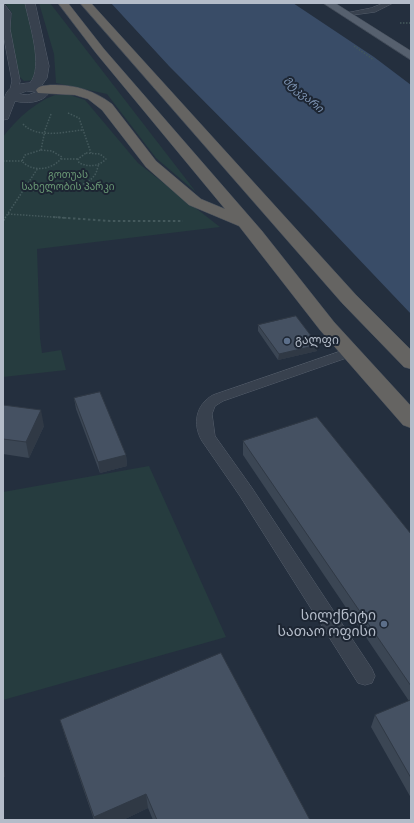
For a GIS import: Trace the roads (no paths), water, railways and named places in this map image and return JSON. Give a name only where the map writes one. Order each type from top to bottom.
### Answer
[{"type":"highway","points":[[63,3],[100,51],[245,223],[350,352],[411,420]]},
{"type":"highway","points":[[84,3],[349,299],[411,362]]},
{"type":"highway","points":[[37,92],[57,89],[71,90],[92,95],[100,100],[151,164],[195,202],[245,223]]},
{"type":"main road","points":[[328,3],[411,56]]},
{"type":"street","points":[[3,117],[37,92],[41,78],[43,66],[30,3]]},
{"type":"street","points":[[3,117],[11,90],[20,99],[37,92]]},
{"type":"lane","points":[[345,14],[372,10],[388,3],[397,3]]},
{"type":"lane","points":[[4,10],[4,24],[16,81],[11,90]]},
{"type":"lane","points":[[350,352],[218,398],[208,403],[204,414],[207,437],[246,492],[365,676]]},
{"type":"water","name":"მტკვარი","points":[[111,3],[293,3],[374,57],[411,85],[411,314],[314,212],[169,66]]},
{"type":"place","name":"გალფი","points":[[287,341]]},
{"type":"place","name":"სილქნეტი სათაო ოფისი","points":[[384,624]]},
{"type":"park label","name":"გოთუას სახელობის პარკი","points":[[68,180]]}]
